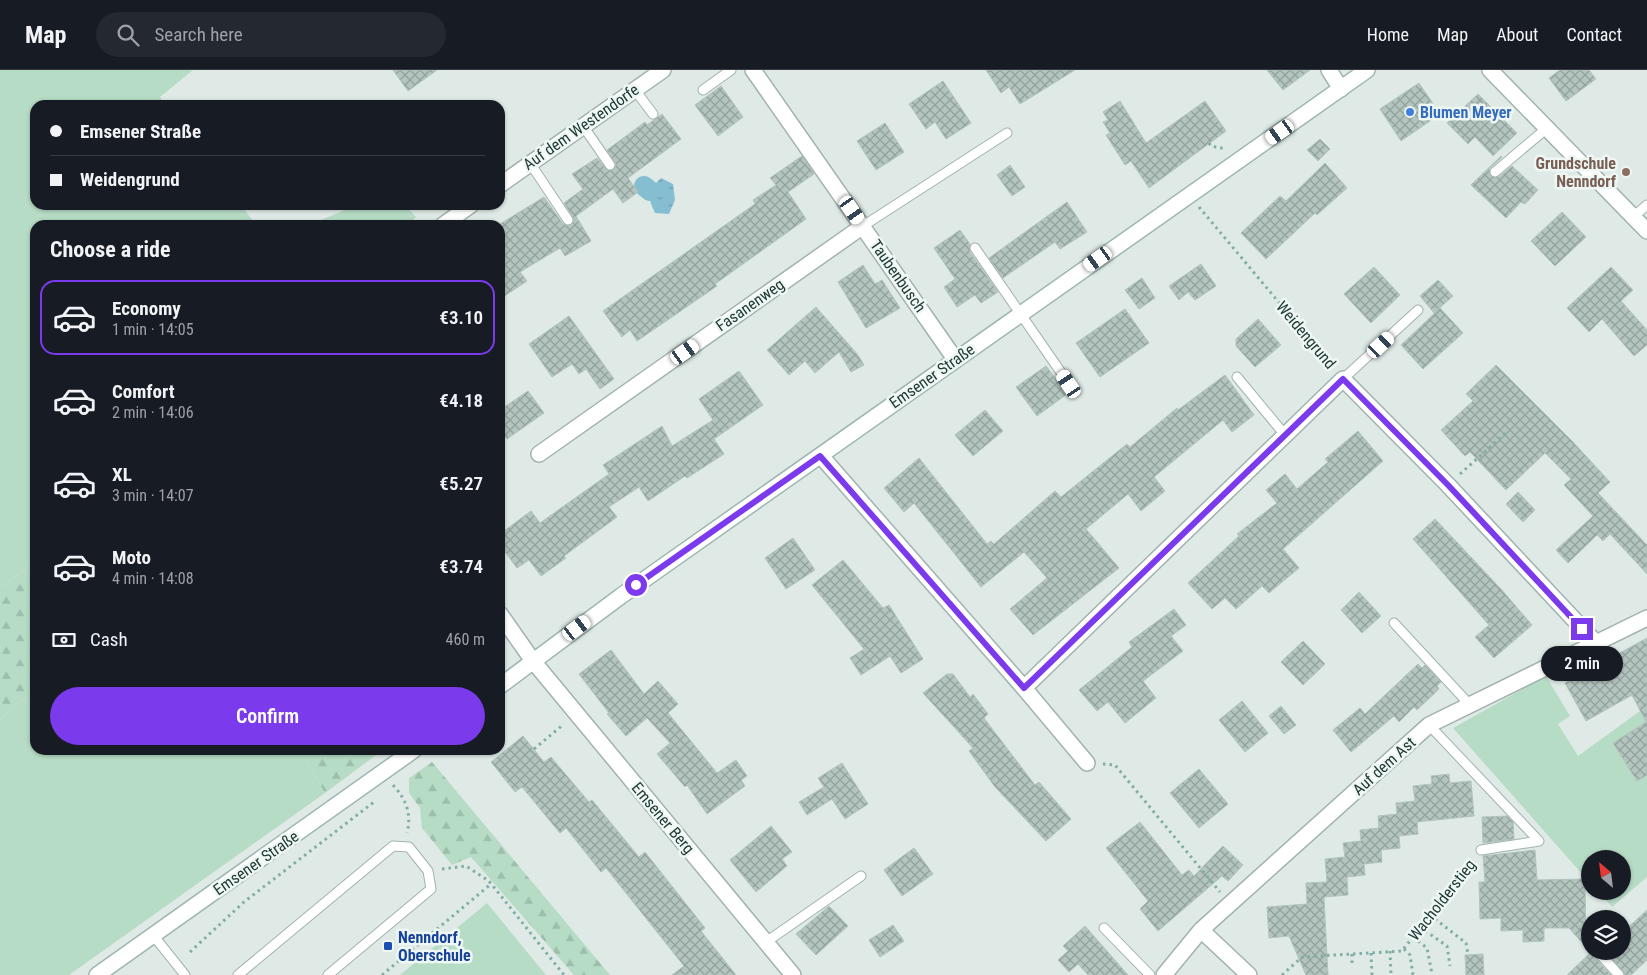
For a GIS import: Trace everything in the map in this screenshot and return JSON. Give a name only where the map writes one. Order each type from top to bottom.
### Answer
[{"type":"street","name":"Auf dem Westendorfe","points":[[505,182],[663,70]]},
{"type":"street","name":"Taubenbusch","points":[[753,70],[956,359]]},
{"type":"street","points":[[1329,70],[1341,88]]},
{"type":"street","name":"Emsener Straße","points":[[505,682],[621,596],[1368,70]]},
{"type":"street","points":[[1490,70],[1647,231]]},
{"type":"street","points":[[450,220],[464,210]]},
{"type":"street","name":"Fasanenweg","points":[[539,454],[863,226]]},
{"type":"street","points":[[1024,688],[1343,379]]},
{"type":"street","name":"Weidengrund","points":[[1343,379],[1448,485],[1596,643]]},
{"type":"street","points":[[820,456],[1024,688],[1087,763]]},
{"type":"street","name":"Auf dem Ast","points":[[1164,975],[1201,930],[1429,725],[1647,618]]},
{"type":"street","points":[[505,621],[533,661]]},
{"type":"street","name":"Emsener Berg","points":[[533,661],[793,975]]},
{"type":"street","name":"Emsener Straße","points":[[97,975],[407,755]]},
{"type":"street","points":[[1201,930],[1249,975]]},
{"type":"lane","points":[[702,90],[731,70]]},
{"type":"lane","points":[[635,90],[653,114]]},
{"type":"lane","points":[[583,126],[610,165]]},
{"type":"lane","points":[[1495,172],[1547,128]]},
{"type":"lane","points":[[863,226],[1007,133]]},
{"type":"lane","points":[[530,164],[568,220]]},
{"type":"lane","points":[[1633,217],[1647,205]]},
{"type":"lane","points":[[975,248],[1022,313],[1069,384]]},
{"type":"lane","points":[[1343,379],[1418,310]]},
{"type":"lane","points":[[1237,377],[1285,436]]},
{"type":"lane","points":[[1394,623],[1470,705]]},
{"type":"lane","name":"Wacholderstieg","points":[[1429,725],[1539,841],[1481,850]]},
{"type":"lane","points":[[238,975],[394,846],[408,847],[428,871],[431,889],[328,975]]},
{"type":"lane","points":[[766,942],[861,876]]},
{"type":"lane","points":[[1104,928],[1150,975]]},
{"type":"lane","points":[[153,935],[185,975]]},
{"type":"lane","points":[[1605,960],[1619,975]]},
{"type":"path","name":"Weidengrund","points":[[1189,195],[1343,379]]},
{"type":"path","points":[[1448,485],[1508,431]]},
{"type":"path","points":[[534,749],[570,720]]},
{"type":"path","points":[[1087,763],[1114,765],[1230,904]]},
{"type":"path","points":[[383,773],[404,796],[410,820],[406,837],[408,847]]},
{"type":"path","points":[[386,792],[394,786]]},
{"type":"path","points":[[190,952],[244,902],[378,798]]},
{"type":"path","name":"Wacholderstieg","points":[[1282,975],[1302,957],[1371,953],[1404,948],[1481,850]]},
{"type":"path","points":[[428,871],[466,866],[491,884],[564,975]]},
{"type":"path","points":[[382,975],[491,884]]},
{"type":"path","points":[[1430,915],[1466,943],[1468,955]]},
{"type":"path","points":[[1420,927],[1447,946],[1450,966]]},
{"type":"path","points":[[1413,937],[1427,948],[1432,974]]},
{"type":"path","points":[[1404,948],[1410,955],[1413,975]]},
{"type":"path","points":[[1390,951],[1391,975]]},
{"type":"path","points":[[1371,953],[1372,975]]},
{"type":"path","points":[[1352,954],[1352,963]]},
{"type":"green space","points":[[0,70],[193,70],[160,97],[162,100],[30,100],[30,210],[245,210],[252,220],[30,220],[30,566],[0,588]]},
{"type":"green space","points":[[345,210],[410,210],[416,217],[413,220],[321,220]]},
{"type":"green space","points":[[30,566],[30,694],[0,719],[0,588]]},
{"type":"green space","points":[[1546,676],[1570,716],[1558,724],[1578,756],[1640,711],[1647,723],[1647,877],[1631,891],[1631,850],[1581,850],[1581,873],[1453,728]]},
{"type":"green space","points":[[30,694],[30,755],[302,755],[325,793],[69,975],[0,975],[0,719]]},
{"type":"green space","points":[[302,755],[376,755],[325,793]]},
{"type":"green space","points":[[432,762],[610,975],[574,975],[471,857],[452,865],[422,828],[420,808],[409,793],[409,778]]},
{"type":"green space","points":[[1606,900],[1620,900],[1612,907]]},
{"type":"green space","points":[[487,903],[546,975],[400,975]]},
{"type":"water","points":[[661,178],[673,184],[675,200],[669,214],[655,213],[651,203],[651,191]]},
{"type":"building","points":[[393,70],[437,70],[408,91]]},
{"type":"building","points":[[986,70],[1075,70],[1020,104],[1009,87],[1001,93]]},
{"type":"building","points":[[1267,70],[1310,70],[1283,90]]},
{"type":"building","points":[[1560,70],[1589,70],[1596,79],[1566,101],[1549,78]]},
{"type":"building","points":[[943,81],[971,123],[946,139],[935,122],[926,129],[909,104]]},
{"type":"building","name":"Blumen Meyer","points":[[1419,83],[1440,114],[1401,141],[1380,109]]},
{"type":"building","points":[[721,86],[743,117],[718,136],[695,105]]},
{"type":"building","points":[[1478,94],[1517,133],[1493,156],[1475,137],[1468,144],[1447,123]]},
{"type":"building","points":[[1120,101],[1146,143],[1205,101],[1226,131],[1149,188],[1131,161],[1125,165],[1106,135],[1110,133],[1103,122],[1108,120],[1103,112]]},
{"type":"building","points":[[662,114],[681,139],[628,178],[638,192],[623,203],[613,189],[576,216],[591,241],[565,256],[560,248],[520,272],[527,281],[505,296],[505,221],[544,197],[563,224],[572,225],[573,217],[564,203],[583,189],[572,174],[597,158],[607,170],[613,170],[616,164],[607,150],[645,122],[647,125]]},
{"type":"building","points":[[885,123],[904,152],[876,170],[857,141]]},
{"type":"building","points":[[1320,139],[1330,149],[1318,161],[1307,150]]},
{"type":"building","points":[[802,156],[814,174],[788,192],[806,219],[715,284],[717,286],[637,341],[630,330],[622,337],[603,311],[755,204],[753,200],[776,185],[770,178]]},
{"type":"building","points":[[1501,156],[1489,169],[1491,176],[1499,177],[1512,166],[1538,190],[1525,204],[1521,202],[1506,218],[1471,185]]},
{"type":"building","points":[[1325,163],[1347,188],[1317,215],[1315,213],[1266,259],[1241,233],[1280,196],[1286,201]]},
{"type":"building","points":[[1010,165],[1025,187],[1012,196],[997,175]]},
{"type":"building","points":[[1067,202],[1087,232],[1060,249],[1055,242],[1003,278],[989,258]]},
{"type":"building","points":[[1562,212],[1586,237],[1555,266],[1531,241]]},
{"type":"building","points":[[960,230],[970,244],[970,252],[998,292],[981,303],[975,295],[957,307],[944,287],[955,279],[934,248]]},
{"type":"building","points":[[1201,264],[1216,286],[1195,300],[1188,292],[1179,300],[1169,286]]},
{"type":"building","points":[[863,265],[875,284],[882,280],[900,308],[866,328],[838,282]]},
{"type":"building","points":[[1374,267],[1400,295],[1371,323],[1344,294]]},
{"type":"building","points":[[1611,267],[1633,290],[1621,301],[1647,330],[1647,345],[1634,356],[1602,319],[1589,332],[1567,308]]},
{"type":"building","points":[[1142,278],[1155,298],[1139,309],[1125,290]]},
{"type":"building","points":[[1438,280],[1453,296],[1434,313],[1420,296]]},
{"type":"building","points":[[816,307],[858,355],[864,365],[851,372],[839,352],[815,373],[805,361],[789,375],[767,350]]},
{"type":"building","points":[[1440,308],[1463,333],[1423,369],[1401,345]]},
{"type":"building","points":[[1125,309],[1149,343],[1100,377],[1076,343]]},
{"type":"building","points":[[569,316],[614,379],[600,389],[586,369],[579,374],[572,364],[552,377],[529,344]]},
{"type":"building","points":[[1258,319],[1281,345],[1255,367],[1236,346],[1236,339]]},
{"type":"building","points":[[1496,365],[1610,482],[1598,493],[1647,545],[1647,574],[1610,534],[1603,541],[1597,535],[1568,563],[1556,550],[1593,516],[1564,485],[1571,479],[1545,453],[1506,490],[1470,452],[1465,456],[1441,430],[1473,401],[1466,394]]},
{"type":"building","points":[[1046,366],[1067,394],[1037,416],[1016,387]]},
{"type":"building","points":[[739,371],[763,405],[714,439],[724,454],[687,478],[685,476],[648,501],[639,487],[609,507],[617,517],[564,556],[566,558],[541,576],[529,560],[517,568],[505,552],[505,530],[531,511],[540,523],[609,474],[603,465],[662,426],[672,446],[713,420],[699,399]]},
{"type":"building","points":[[1225,375],[1254,415],[1232,432],[1223,420],[1154,477],[1165,491],[1141,511],[1128,494],[1086,529],[1119,568],[1033,635],[1010,609],[1047,578],[1024,552],[981,587],[914,503],[904,512],[884,488],[919,458],[987,544],[991,541],[994,544],[1055,491],[1061,497],[1127,444],[1130,447],[1177,408],[1178,410]]},
{"type":"building","points":[[528,391],[544,413],[507,439],[505,436],[505,407]]},
{"type":"building","points":[[985,410],[1003,431],[973,456],[955,435]]},
{"type":"building","points":[[1358,431],[1383,461],[1283,549],[1299,568],[1269,593],[1262,586],[1236,609],[1225,598],[1212,609],[1188,583],[1239,536],[1237,534],[1277,503],[1266,490],[1285,474],[1297,489],[1328,462],[1325,459]]},
{"type":"building","points":[[1518,492],[1535,510],[1523,522],[1506,504]]},
{"type":"building","points":[[1435,519],[1532,625],[1494,658],[1475,637],[1489,625],[1413,539]]},
{"type":"building","points":[[793,538],[815,570],[786,589],[765,558]]},
{"type":"building","points":[[843,560],[883,608],[889,605],[923,659],[901,673],[890,656],[861,675],[850,658],[864,649],[812,585]]},
{"type":"building","points":[[1359,592],[1381,616],[1362,633],[1341,610]]},
{"type":"building","points":[[1174,609],[1186,625],[1171,636],[1183,651],[1143,681],[1156,698],[1125,723],[1108,702],[1097,711],[1079,690],[1132,647],[1129,642]]},
{"type":"building","points":[[1647,638],[1647,775],[1637,781],[1613,743],[1646,722],[1632,695],[1586,721],[1565,683]]},
{"type":"building","points":[[1303,641],[1325,664],[1303,685],[1281,662]]},
{"type":"building","points":[[611,650],[644,694],[658,681],[678,704],[668,713],[717,773],[736,760],[747,776],[741,780],[745,786],[707,814],[687,785],[685,787],[657,754],[670,743],[647,718],[626,736],[607,714],[609,713],[579,674]]},
{"type":"building","points":[[1418,664],[1422,668],[1425,665],[1441,682],[1437,686],[1439,689],[1417,710],[1414,707],[1399,722],[1394,716],[1351,752],[1333,730],[1360,708],[1365,714]]},
{"type":"building","points":[[947,674],[953,674],[970,697],[973,694],[988,714],[984,718],[1035,785],[1039,782],[1071,819],[1046,841],[995,787],[969,751],[973,748],[923,693]]},
{"type":"building","points":[[1242,701],[1268,733],[1245,752],[1219,720]]},
{"type":"building","points":[[1281,706],[1296,725],[1284,734],[1269,716]]},
{"type":"building","points":[[523,736],[544,762],[551,757],[589,802],[592,800],[639,857],[645,852],[705,928],[701,931],[736,975],[672,975],[684,966],[606,868],[601,872],[566,828],[560,833],[522,787],[515,792],[491,762],[500,755],[505,755],[505,751]]},
{"type":"building","points":[[842,763],[868,804],[845,819],[832,799],[807,815],[799,802],[824,787],[818,778]]},
{"type":"building","points":[[1199,769],[1228,804],[1199,828],[1170,793]]},
{"type":"building","points":[[1449,774],[1450,783],[1471,781],[1474,816],[1417,822],[1418,834],[1399,836],[1400,848],[1381,850],[1382,862],[1364,864],[1365,875],[1347,877],[1348,895],[1324,897],[1328,975],[1306,975],[1289,936],[1269,938],[1267,907],[1307,904],[1306,883],[1327,882],[1325,859],[1345,857],[1343,843],[1361,841],[1360,830],[1379,828],[1378,816],[1397,814],[1396,803],[1415,801],[1413,786],[1432,784],[1431,776]]},
{"type":"building","points":[[1507,816],[1513,822],[1514,839],[1483,843],[1482,817]]},
{"type":"building","points":[[1140,822],[1182,875],[1189,870],[1194,876],[1223,846],[1243,865],[1228,881],[1222,876],[1158,931],[1140,909],[1148,901],[1106,848]]},
{"type":"building","points":[[771,826],[792,852],[782,859],[787,866],[756,892],[730,860]]},
{"type":"building","points":[[914,848],[933,874],[902,896],[884,870]]},
{"type":"building","points":[[1535,850],[1537,880],[1581,879],[1581,900],[1585,900],[1585,910],[1581,910],[1581,941],[1569,928],[1544,928],[1544,941],[1523,942],[1523,930],[1501,931],[1501,918],[1480,919],[1479,882],[1485,882],[1483,856]]},
{"type":"building","points":[[829,906],[848,926],[816,955],[796,934]]},
{"type":"building","points":[[1647,910],[1647,960],[1631,975],[1625,975],[1613,960],[1631,960],[1631,925]]},
{"type":"building","points":[[893,925],[904,941],[880,957],[869,940]]},
{"type":"building","points":[[1085,926],[1128,975],[1088,975],[1078,964],[1069,972],[1058,960],[1068,951],[1063,946]]},
{"type":"building","points":[[1483,954],[1484,975],[1466,975],[1465,955]]},
{"type":"building","points":[[1583,960],[1597,960],[1611,975],[1567,975]]},
{"type":"waterway","points":[[644,186],[650,191]]},
{"type":"place","name":"Blumen Meyer","points":[[1410,112]]},
{"type":"place","name":"Grundschule Nenndorf","points":[[1626,172]]},
{"type":"place","name":"Nenndorf, Oberschule","points":[[388,946]]},
{"type":"route","points":[[636,585],[820,456],[1024,688],[1343,379],[1448,485],[1582,629]]}]
